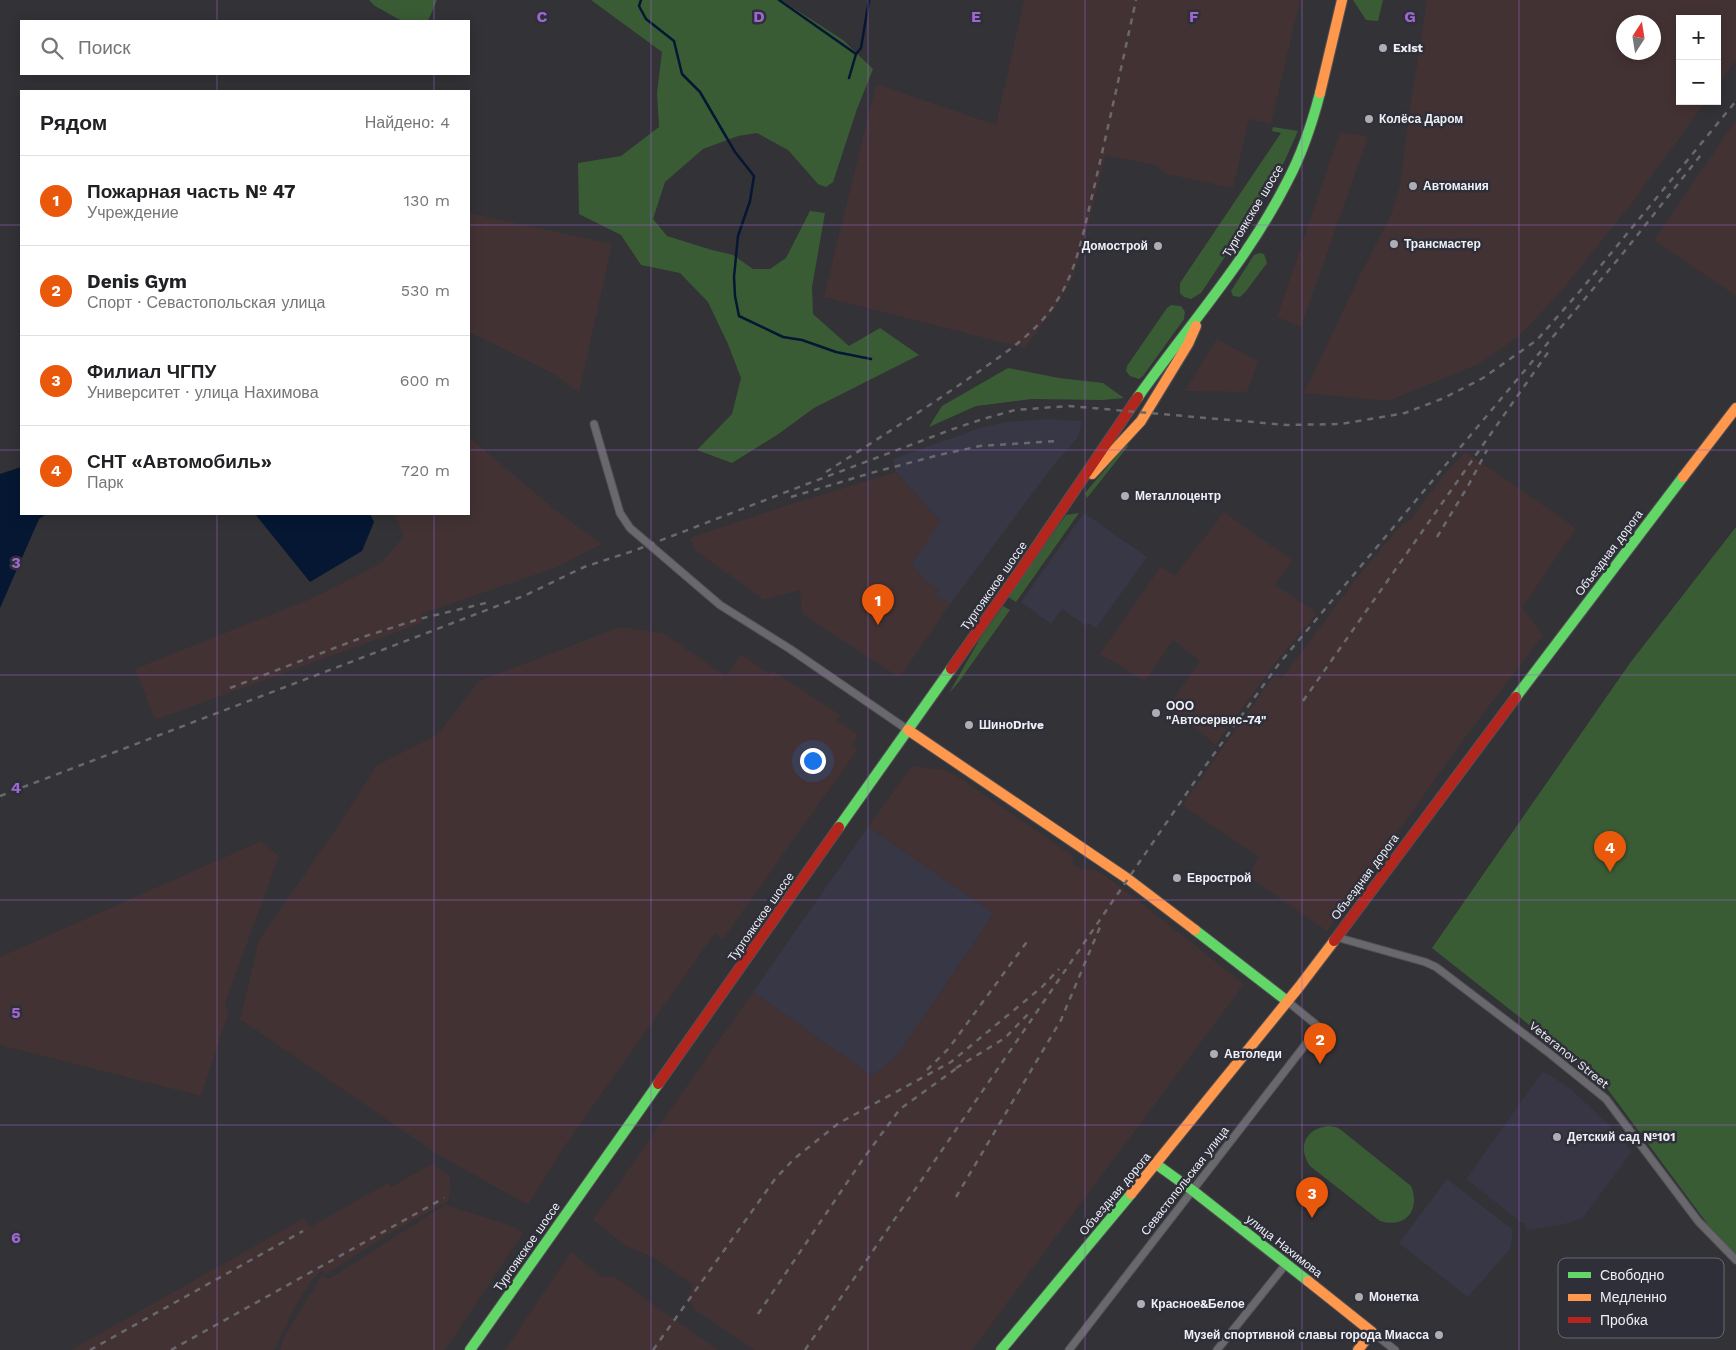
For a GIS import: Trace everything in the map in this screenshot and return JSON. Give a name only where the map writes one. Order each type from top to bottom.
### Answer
[{"type":"main road","name":"Тургоякское шоссе","points":[[470,1350],[908,730],[1175,345],[1202,313],[1260,228],[1296,164],[1309,133],[1318,103],[1342,0]]},
{"type":"main road","name":"Тургоякское шоссе","points":[[1071,497],[1141,421],[1188,344],[1202,313]]},
{"type":"main road","name":"Объездная дорога","points":[[1001,1350],[1156,1164],[1287,1001],[1637,536],[1736,408]]},
{"type":"main road","points":[[908,730],[1128,879],[1287,1001]]},
{"type":"main road","name":"улица Нахимова","points":[[1156,1164],[1192,1190],[1372,1332]]},
{"type":"main road","points":[[1358,1350],[1372,1332]]},
{"type":"street","points":[[594,424],[620,513],[630,528],[720,605],[790,649],[908,730]]},
{"type":"street","name":"Veteranov Street","points":[[1336,937],[1425,962],[1436,967],[1549,1053],[1606,1100],[1698,1221],[1736,1260]]},
{"type":"street","name":"Севастопольская улица","points":[[1069,1350],[1319,1027],[1287,1001]]},
{"type":"street","points":[[1217,1350],[1286,1264]]},
{"type":"street","name":"улица Нахимова","points":[[1372,1332],[1396,1350]]},
{"type":"shaded area","points":[[1024,0],[1300,0],[1271,124],[1249,119],[1233,188],[1167,174],[1155,165],[1106,155],[1073,277],[1056,307],[1024,348],[824,297],[876,84],[996,125]]},
{"type":"shaded area","points":[[1427,0],[1736,0],[1736,61],[1721,81],[1721,15],[1676,15],[1676,105],[1703,105],[1635,199],[1558,295],[1518,337],[1479,364],[1388,401],[1304,393],[1360,275],[1391,215],[1400,186]]},
{"type":"shaded area","points":[[1736,120],[1736,296],[1654,240]]},
{"type":"shaded area","points":[[1340,132],[1368,137],[1301,327],[1277,317]]},
{"type":"shaded area","points":[[470,213],[612,244],[579,392],[552,373],[470,332]]},
{"type":"shaded area","points":[[1217,339],[1258,361],[1247,392],[1185,391]]},
{"type":"shaded area","points":[[1046,419],[1082,421],[1078,437],[1049,471],[950,604],[936,595],[938,590],[926,581],[912,564],[939,520],[896,472],[893,459],[980,428],[1005,422]]},
{"type":"shaded area","points":[[470,438],[555,510],[602,544],[555,568],[421,614],[422,623],[155,720],[135,669],[315,597],[381,563],[404,536],[394,515],[470,515]]},
{"type":"shaded area","points":[[1466,452],[1576,528],[1522,608],[1543,635],[1464,739],[1327,931],[1247,876],[1259,857],[1182,805],[1273,677],[1282,678],[1355,580],[1401,525],[1411,519],[1447,471]]},
{"type":"shaded area","points":[[896,472],[940,521],[912,564],[926,581],[939,590],[936,595],[950,604],[902,674],[897,676],[802,614],[800,590],[764,600],[695,550],[690,538],[785,506]]},
{"type":"shaded area","points":[[1224,512],[1292,560],[1275,585],[1317,613],[1279,658],[1215,745],[1168,707],[1200,661],[1173,640],[1145,681],[1100,654],[1161,566],[1175,576]]},
{"type":"shaded area","points":[[1084,513],[1147,557],[1096,628],[1088,623],[1086,626],[1062,609],[1051,624],[1021,602]]},
{"type":"shaded area","points":[[620,627],[663,633],[726,676],[741,654],[769,674],[772,670],[840,715],[837,720],[858,735],[852,745],[858,749],[723,939],[715,933],[564,1147],[528,1205],[437,1154],[240,1019],[259,940],[338,826],[377,765],[437,735],[479,681]]},
{"type":"shaded area","points":[[912,766],[944,770],[957,776],[1074,857],[1071,862],[1081,869],[1096,870],[1118,885],[1244,984],[972,1350],[754,1350],[694,1309],[689,1300],[692,1284],[653,1257],[626,1246],[593,1220],[753,992],[872,1076],[897,1056],[994,913],[868,827]]},
{"type":"shaded area","points":[[868,827],[994,913],[897,1056],[872,1076],[753,992]]},
{"type":"shaded area","points":[[261,841],[279,856],[225,1003],[228,1014],[201,1096],[0,1045],[0,957]]},
{"type":"shaded area","name":"Детский сад №101","points":[[1543,1071],[1571,1089],[1606,1122],[1632,1152],[1582,1219],[1561,1225],[1526,1230],[1525,1223],[1522,1223],[1466,1179]]},
{"type":"shaded area","points":[[432,1164],[449,1175],[451,1189],[448,1201],[391,1233],[326,1274],[322,1270],[312,1280],[295,1307],[274,1350],[71,1350],[304,1218],[310,1227],[388,1183],[391,1187]]},
{"type":"shaded area","points":[[1447,1179],[1513,1230],[1510,1249],[1468,1297],[1399,1243]]},
{"type":"shaded area","points":[[445,1205],[510,1225],[523,1233],[445,1350],[280,1350],[284,1337],[322,1275],[329,1279]]},
{"type":"shaded area","points":[[571,1252],[602,1277],[613,1276],[718,1350],[505,1350]]},
{"type":"green space","points":[[369,0],[437,0],[428,20],[400,20],[375,6]]},
{"type":"green space","points":[[591,0],[781,0],[843,40],[873,69],[857,109],[833,182],[826,187],[818,184],[788,150],[757,133],[738,136],[703,149],[665,182],[653,219],[667,236],[733,255],[753,269],[770,269],[786,258],[810,211],[825,213],[812,287],[813,314],[849,346],[880,328],[919,355],[814,408],[777,435],[732,463],[697,450],[732,414],[741,378],[728,344],[708,302],[680,273],[641,265],[621,235],[579,214],[578,163],[621,156],[659,127],[657,93],[662,52]]},
{"type":"green space","points":[[1353,0],[1383,0],[1378,21],[1366,20]]},
{"type":"green space","points":[[1273,127],[1298,131],[1276,180],[1201,293],[1191,299],[1184,297],[1180,293],[1180,283],[1281,133],[1272,131]]},
{"type":"green space","points":[[1264,254],[1267,263],[1240,297],[1233,296],[1231,291],[1254,255]]},
{"type":"green space","points":[[1171,305],[1181,306],[1185,312],[1184,319],[1143,376],[1139,379],[1130,376],[1126,371],[1127,366]]},
{"type":"green space","points":[[1008,368],[1059,378],[1103,383],[1124,398],[1102,400],[1032,399],[976,406],[929,427],[942,406]]},
{"type":"green space","points":[[1129,445],[1087,498],[1085,493],[1125,446]]},
{"type":"green space","points":[[1079,513],[1016,602],[1008,597],[1066,515]]},
{"type":"green space","points":[[1736,527],[1736,1255],[1709,1226],[1603,1083],[1432,948],[1630,663]]},
{"type":"green space","points":[[1003,606],[1010,610],[949,693],[981,637]]},
{"type":"green space","points":[[1328,1126],[1341,1130],[1411,1186],[1414,1203],[1409,1216],[1397,1222],[1380,1221],[1310,1166],[1304,1152],[1305,1140],[1314,1131]]},
{"type":"water","points":[[20,467],[20,515],[45,515],[39,519],[0,608],[0,474]]},
{"type":"water","points":[[256,515],[370,515],[374,522],[362,551],[310,582]]},
{"type":"waterway","points":[[641,0],[639,6],[646,19],[674,41],[682,74],[700,92],[735,152],[754,176],[750,201],[738,236],[734,277],[739,316],[783,337],[802,340],[836,352],[871,359]]},
{"type":"waterway","points":[[779,0],[856,54],[849,78]]},
{"type":"waterway","points":[[856,54],[861,48],[869,0]]},
{"type":"railway","points":[[826,472],[1004,354],[1039,324],[1058,299],[1071,274],[1083,233],[1136,0]]},
{"type":"railway","points":[[0,796],[526,595],[584,567],[633,551],[953,429],[1015,410],[1069,406],[1287,425],[1341,424],[1405,413],[1444,398],[1483,378],[1537,340],[1580,291],[1736,101]]},
{"type":"railway","points":[[805,1350],[1206,765],[1278,665],[1624,252],[1704,151]]},
{"type":"railway","points":[[1303,701],[1549,351]]},
{"type":"railway","points":[[791,497],[871,473],[980,446],[1057,441]]},
{"type":"railway","points":[[1437,537],[1487,450]]},
{"type":"railway","points":[[230,688],[366,636],[419,619],[490,602]]},
{"type":"railway","points":[[956,1197],[1061,1020],[1100,927]]},
{"type":"railway","points":[[927,1070],[949,1048],[1029,939]]},
{"type":"railway","points":[[653,1350],[775,1179],[795,1158],[839,1123],[951,1062],[1042,987],[1059,969]]},
{"type":"railway","points":[[956,1068],[1005,1038],[1029,1013]]},
{"type":"railway","points":[[758,1314],[863,1159],[900,1109],[961,1065]]},
{"type":"railway","points":[[171,1350],[444,1198]]},
{"type":"railway","points":[[90,1350],[303,1231]]},
{"type":"traffic: fast","points":[[1138,397],[1235,266],[1271,211],[1302,150],[1320,93]]},
{"type":"traffic: fast","points":[[1516,697],[1683,477]]},
{"type":"traffic: fast","points":[[839,827],[951,669]]},
{"type":"traffic: fast","points":[[1195,930],[1287,1001]]},
{"type":"traffic: fast","points":[[470,1350],[658,1084]]},
{"type":"traffic: fast","points":[[1156,1164],[1308,1281]]},
{"type":"traffic: fast","points":[[1001,1350],[1131,1194]]},
{"type":"traffic: slow","points":[[1320,93],[1342,0]]},
{"type":"traffic: slow","points":[[1092,474],[1141,421],[1188,344],[1196,326]]},
{"type":"traffic: slow","points":[[1683,477],[1736,408]]},
{"type":"traffic: slow","points":[[908,730],[1128,879],[1195,930]]},
{"type":"traffic: slow","points":[[1131,1194],[1334,941]]},
{"type":"traffic: slow","points":[[1308,1281],[1372,1332],[1358,1350]]},
{"type":"traffic: jam","points":[[951,669],[1138,397]]},
{"type":"traffic: jam","points":[[1334,941],[1516,697]]},
{"type":"traffic: jam","points":[[658,1084],[839,827]]},
{"type":"place","name":"Exist","points":[[1383,48]]},
{"type":"place","name":"Колёса Даром","points":[[1369,119]]},
{"type":"place","name":"Автомания","points":[[1413,186]]},
{"type":"place","name":"Трансмастер","points":[[1394,244]]},
{"type":"place","name":"Домострой","points":[[1158,246]]},
{"type":"place","name":"Металлоцентр","points":[[1125,496]]},
{"type":"place","name":"Пожарная часть № 47","points":[[878,625]]},
{"type":"place","name":"ООО \"Автосервис-74\"","points":[[1156,713]]},
{"type":"place","name":"ШиноDrive","points":[[969,725]]},
{"type":"place","name":"СНТ «Автомобиль»","points":[[1610,872]]},
{"type":"place","name":"Еврострой","points":[[1177,878]]},
{"type":"place","name":"Автоледи","points":[[1214,1054]]},
{"type":"place","name":"Denis Gym","points":[[1320,1064]]},
{"type":"place","name":"Детский сад №101","points":[[1557,1137]]},
{"type":"place","name":"Филиал ЧГПУ","points":[[1312,1218]]},
{"type":"place","name":"Монетка","points":[[1359,1297]]},
{"type":"place","name":"Красное&Белое","points":[[1141,1304]]},
{"type":"place","name":"Музей спортивной славы города Миасса","points":[[1439,1335]]}]
